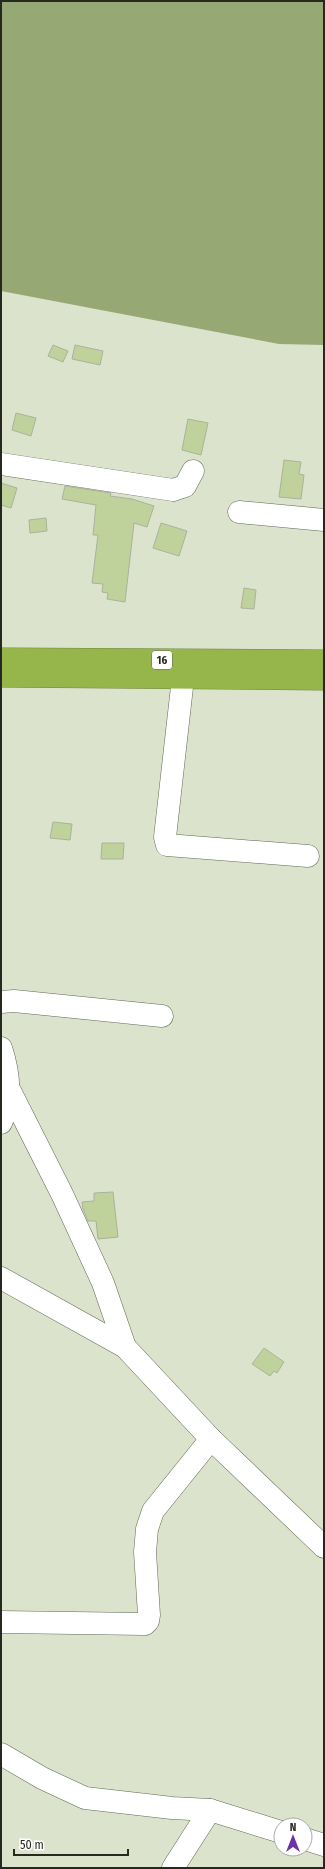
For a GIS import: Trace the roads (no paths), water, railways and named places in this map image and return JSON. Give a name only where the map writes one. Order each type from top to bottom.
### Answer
[{"type":"highway","name":"16","points":[[1,658],[324,661]]},
{"type":"highway","name":"16","points":[[1,676],[324,679]]},
{"type":"street","points":[[1,464],[173,490],[185,486],[193,471]]},
{"type":"street","points":[[239,512],[324,520]]},
{"type":"street","points":[[183,678],[165,837],[167,845],[308,856]]},
{"type":"street","points":[[1,1002],[14,1001],[162,1016]]},
{"type":"street","points":[[1,1048],[6,1061],[9,1089],[1,1123]]},
{"type":"street","points":[[9,1089],[62,1194],[103,1283],[125,1347]]},
{"type":"street","points":[[1,1278],[125,1347],[211,1438],[324,1547]]},
{"type":"street","points":[[1,1622],[145,1624],[148,1621],[149,1615],[145,1552],[147,1529],[152,1511],[211,1438]]},
{"type":"street","points":[[1,1754],[42,1778],[85,1798],[172,1808],[210,1810],[273,1830]]},
{"type":"street","points":[[173,1868],[210,1810]]},
{"type":"street","points":[[313,1842],[324,1845]]}]
